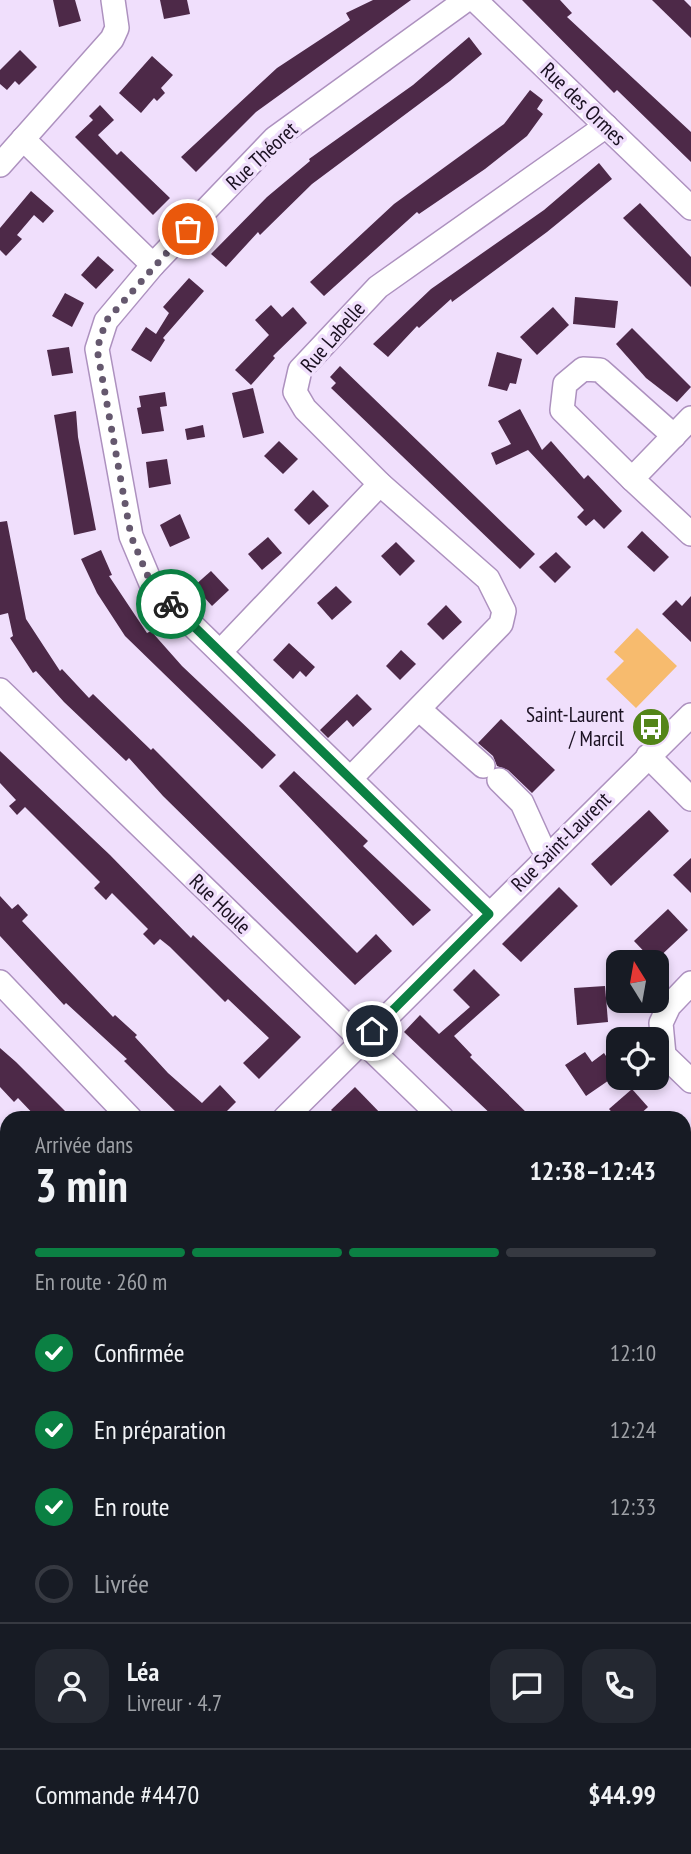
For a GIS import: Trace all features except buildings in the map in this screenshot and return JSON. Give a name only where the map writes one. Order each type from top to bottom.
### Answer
[{"type":"street","points":[[0,165],[112,39],[117,28],[113,0]]},
{"type":"street","name":"Rue Théoret","points":[[466,0],[275,138],[153,265],[106,321],[97,349],[131,536],[152,586],[489,914]]},
{"type":"street","name":"Rue des Ormes","points":[[475,0],[691,208]]},
{"type":"street","name":"Rue Labelle","points":[[420,710],[501,624],[504,611],[488,579],[380,484],[305,409],[295,392],[300,370],[378,286],[606,126]]},
{"type":"street","points":[[23,139],[153,265]]},
{"type":"street","points":[[674,436],[600,370],[583,369],[565,384],[562,410],[691,534]]},
{"type":"street","points":[[632,479],[691,418]]},
{"type":"street","points":[[220,652],[380,484]]},
{"type":"street","name":"Rue Houle","points":[[0,690],[435,1111]]},
{"type":"street","points":[[351,778],[420,710],[522,803],[541,845],[549,854]]},
{"type":"street","name":"Rue Saint-Laurent","points":[[292,1111],[648,756],[689,720]]},
{"type":"street","points":[[648,756],[691,799]]},
{"type":"street","points":[[0,982],[123,1111]]},
{"type":"street","points":[[691,983],[669,1006],[661,1024],[664,1055],[691,1081]]},
{"type":"shaded area","points":[[637,628],[677,666],[636,708],[606,679],[624,661],[614,652]]},
{"type":"way so far","points":[[171,604],[152,586],[131,536],[97,349],[106,321],[153,265],[188,229]]},
{"type":"place","name":"Saint-Laurent / Marcil","points":[[651,727]]},
{"type":"route","points":[[171,604],[489,914],[372,1031]]}]
